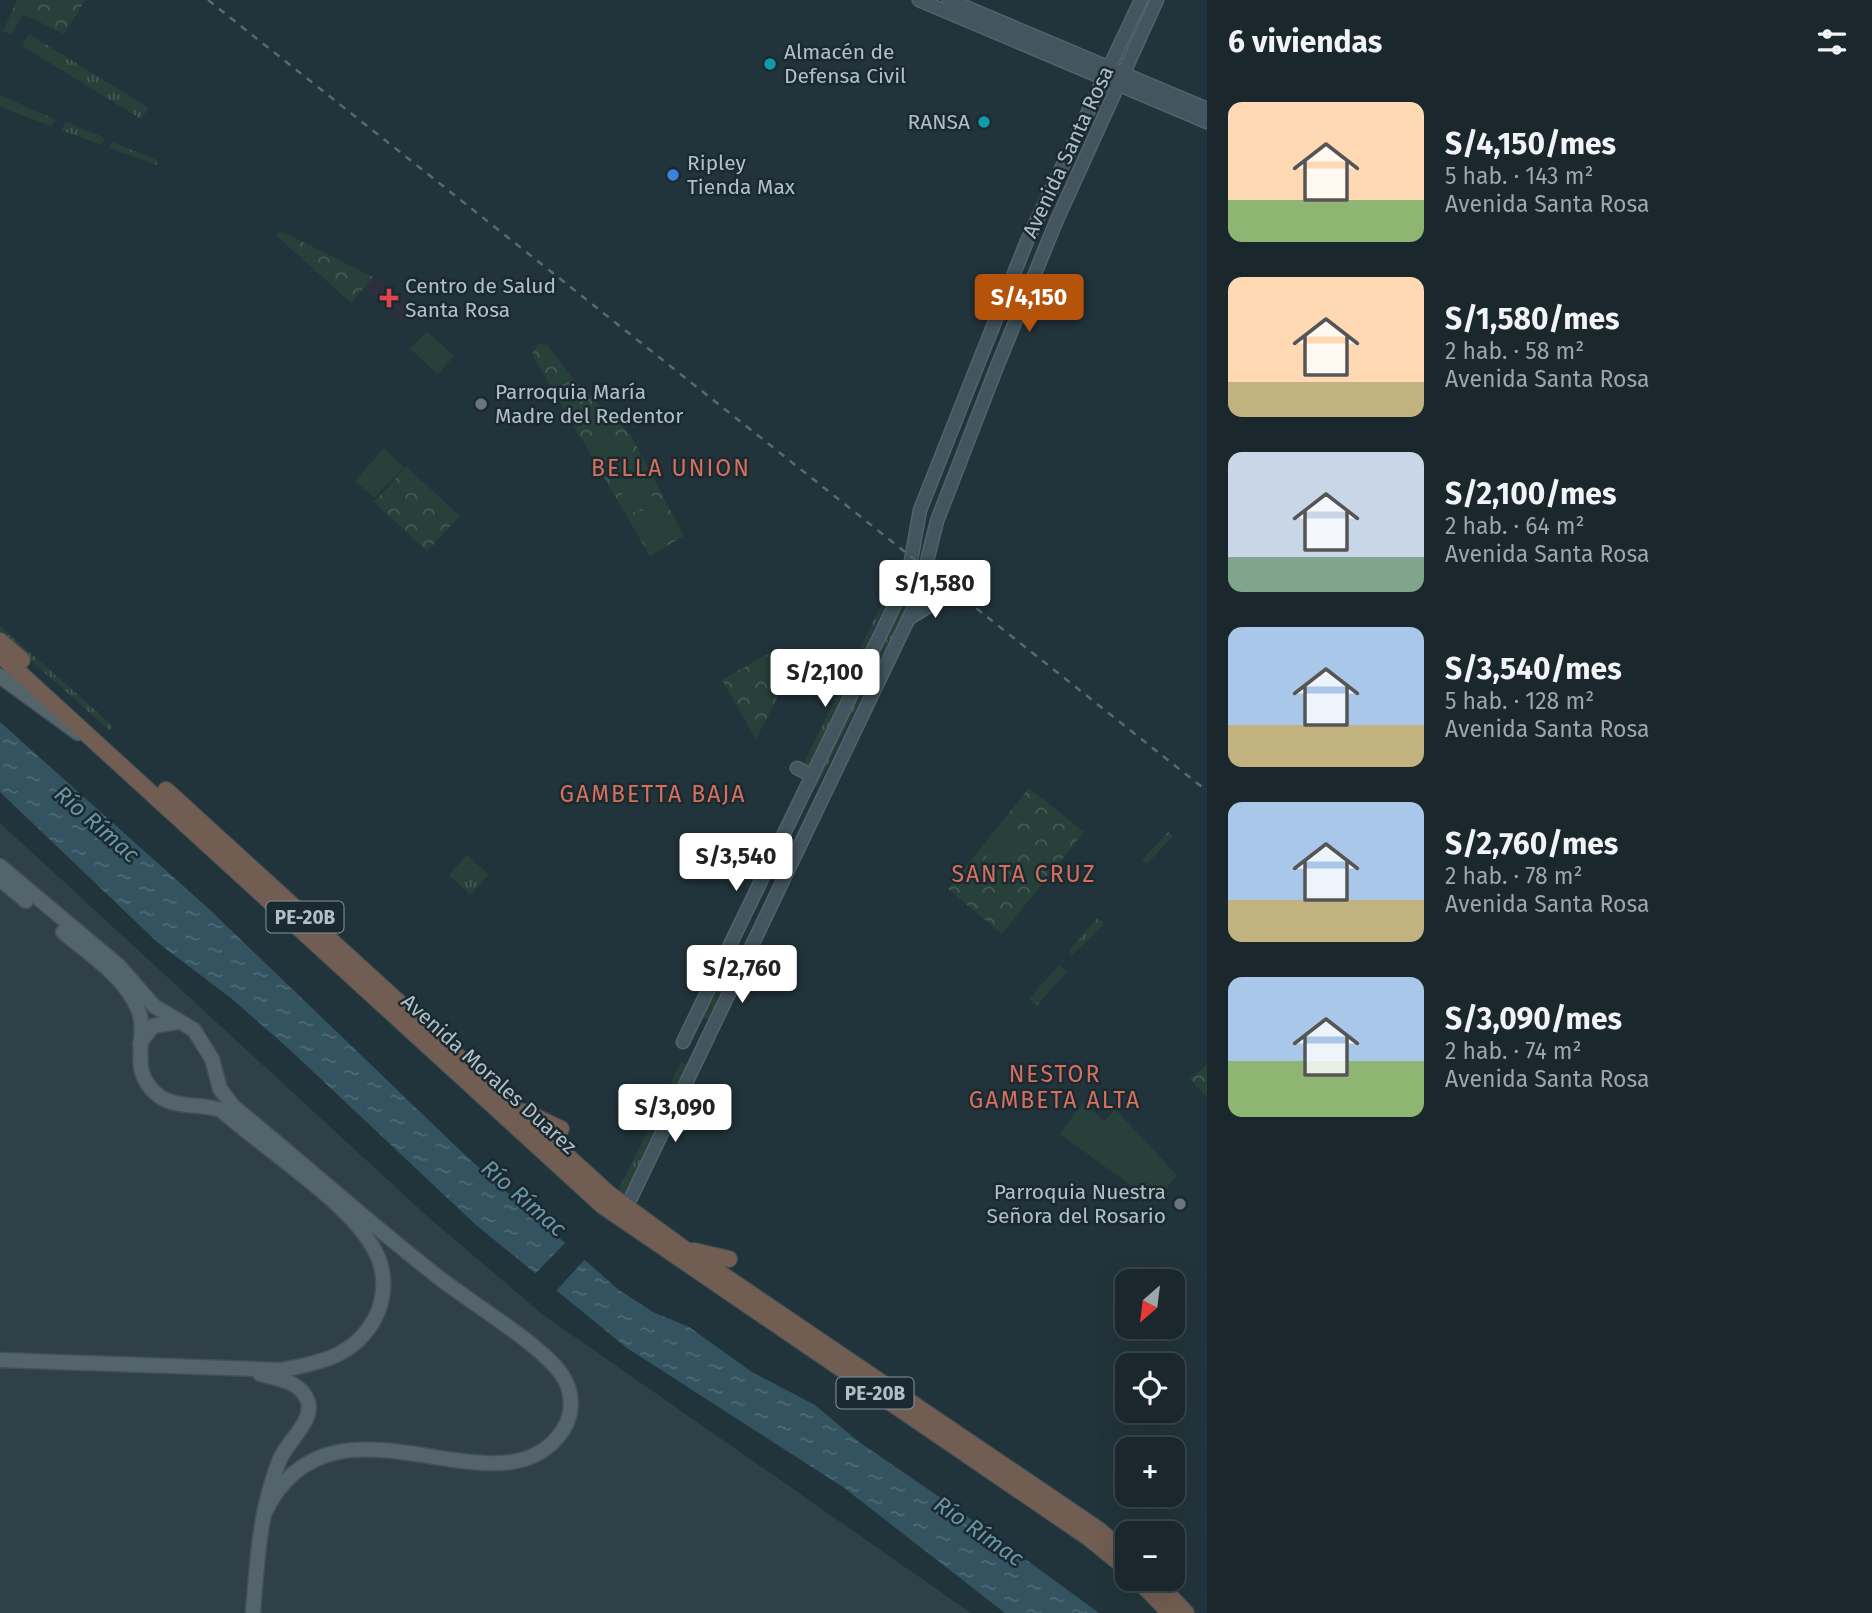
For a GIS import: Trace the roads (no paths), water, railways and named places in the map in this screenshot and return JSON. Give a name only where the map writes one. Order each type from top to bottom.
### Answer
[{"type":"highway","name":"Avenida Morales Duarez","points":[[0,641],[592,1180],[683,1248],[1099,1530],[1115,1544]]},
{"type":"highway","name":"Avenida Morales Duarez","points":[[0,655],[603,1206],[1089,1538],[1115,1559]]},
{"type":"highway","points":[[510,1105],[561,1129]]},
{"type":"highway","points":[[683,1248],[729,1259]]},
{"type":"highway","points":[[1149,1591],[1170,1613]]},
{"type":"highway","points":[[1165,1591],[1186,1613]]},
{"type":"main road","points":[[919,0],[1109,74]]},
{"type":"main road","points":[[949,0],[1207,122]]},
{"type":"main road","name":"Avenida Santa Rosa","points":[[682,1042],[906,580],[920,510],[978,361],[1027,241],[1109,74],[1141,0]]},
{"type":"main road","name":"Avenida Santa Rosa","points":[[628,1204],[908,619],[922,587],[937,521],[996,369],[1056,222],[1123,80],[1157,0]]},
{"type":"main road","points":[[1123,80],[1207,109]]},
{"type":"main road","points":[[908,619],[947,595]]},
{"type":"main road","points":[[0,676],[112,755]]},
{"type":"main road","points":[[797,768],[811,775]]},
{"type":"main road","points":[[0,866],[119,966],[153,1006],[194,1030],[212,1059],[214,1075],[220,1089],[234,1107],[422,1264],[548,1359],[562,1374],[570,1396],[571,1410],[565,1428],[552,1443],[533,1457],[498,1463],[405,1453],[337,1451],[304,1464],[276,1491],[264,1514]]},
{"type":"main road","points":[[764,872],[782,881]]},
{"type":"main road","points":[[0,879],[121,985],[141,1016],[139,1061],[151,1089],[170,1102],[221,1110],[349,1215],[375,1249],[382,1268],[383,1290],[379,1309],[369,1328],[348,1350],[338,1356],[281,1370],[0,1360]]},
{"type":"main road","points":[[139,1044],[153,1026],[178,1022]]},
{"type":"main road","points":[[195,1105],[209,1092],[214,1075]]},
{"type":"main road","points":[[240,1368],[292,1383],[308,1402],[307,1418],[289,1442],[278,1463],[264,1514],[253,1613]]},
{"type":"water","name":"Río Rímac","points":[[0,722],[209,909],[467,1157],[619,1290],[653,1312],[689,1327],[752,1372],[815,1405],[859,1442],[957,1509],[1099,1613],[1005,1613],[843,1487],[627,1348],[476,1225],[289,1049],[232,999],[157,942],[0,792]]},
{"type":"railway","points":[[208,0],[1207,791]]},
{"type":"place","name":"Almacén de Defensa Civil","points":[[770,64]]},
{"type":"place","name":"RANSA","points":[[984,122]]},
{"type":"place","name":"Ripley Tienda Max","points":[[673,175]]},
{"type":"place","name":"Centro de Salud Santa Rosa","points":[[389,298]]},
{"type":"place","name":"Parroquia María Madre del Redentor","points":[[481,404]]},
{"type":"place","name":"Parroquia Nuestra Señora del Rosario","points":[[1180,1204]]},
{"type":"district","name":"BELLA UNION","points":[[671,468]]},
{"type":"district","name":"GAMBETTA BAJA","points":[[653,794]]},
{"type":"district","name":"SANTA CRUZ","points":[[1024,874]]},
{"type":"district","name":"NESTOR GAMBETA ALTA","points":[[1055,1087]]}]
